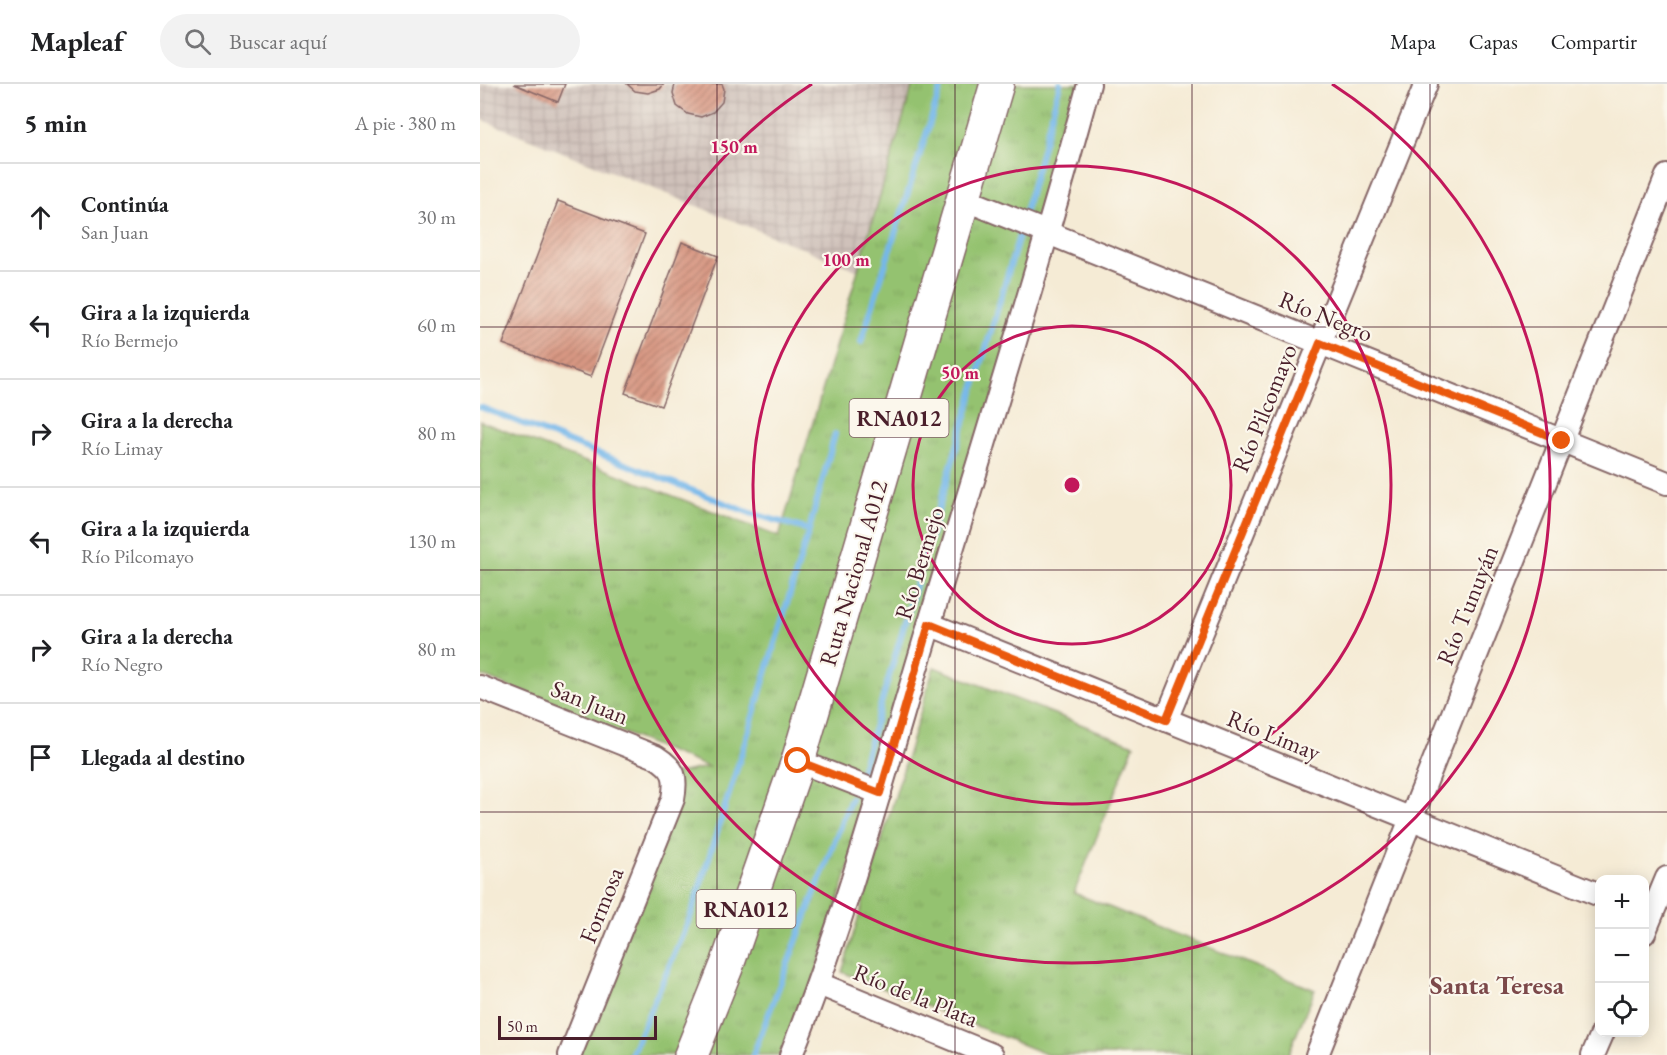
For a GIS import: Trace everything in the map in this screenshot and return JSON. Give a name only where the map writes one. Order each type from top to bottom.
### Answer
[{"type":"highway","name":"Ruta Nacional A012","points":[[691,1055],[727,964],[798,761],[997,84]]},
{"type":"street","name":"Río Bermejo","points":[[791,1055],[819,984],[880,793],[1048,233],[1089,84]]},
{"type":"street","name":"Río Pilcomayo","points":[[1166,720],[1426,84]]},
{"type":"street","name":"Río Tunuyán","points":[[1317,1055],[1667,176]]},
{"type":"street","name":"Río Negro","points":[[964,199],[1667,483]]},
{"type":"street","name":"Río Limay","points":[[929,624],[1595,893]]},
{"type":"street","name":"San Juan","points":[[480,687],[656,757],[668,765],[674,774]]},
{"type":"street","points":[[798,761],[880,793]]},
{"type":"street","name":"Formosa","points":[[570,1055],[673,799],[674,774]]},
{"type":"street","points":[[1652,921],[1667,878]]},
{"type":"street","name":"Río de la Plata","points":[[819,984],[992,1055]]},
{"type":"street","points":[[1593,1055],[1601,1037]]},
{"type":"shaded area","points":[[480,84],[913,84],[859,271],[480,119]]},
{"type":"green space","points":[[913,84],[1089,84],[791,1055],[570,1055],[674,774],[708,767],[480,675],[480,421],[779,537]]},
{"type":"green space","points":[[934,667],[1134,745],[1074,893],[1315,990],[1288,1055],[1048,1055],[842,972]]},
{"type":"building","points":[[514,84],[565,84],[558,102]]},
{"type":"building","points":[[627,84],[664,84],[660,89],[648,93],[635,91]]},
{"type":"building","points":[[675,84],[722,84],[724,89],[722,102],[713,112],[701,117],[688,114],[677,106],[673,93]]},
{"type":"building","points":[[558,201],[645,234],[591,377],[503,344]]},
{"type":"building","points":[[682,242],[718,256],[661,406],[625,393]]},
{"type":"waterway","points":[[861,342],[942,84]]},
{"type":"waterway","points":[[1025,212],[1060,84]]},
{"type":"waterway","points":[[860,775],[1019,236]]},
{"type":"waterway","points":[[480,407],[750,513],[809,530]]},
{"type":"waterway","points":[[631,1055],[691,915],[809,530],[835,434]]},
{"type":"waterway","points":[[753,1055],[851,798]]},
{"type":"district","name":"Santa Teresa","points":[[1497,985]]},
{"type":"route","points":[[798,761],[880,793],[929,624],[1166,720],[1320,343],[1562,441]]}]
